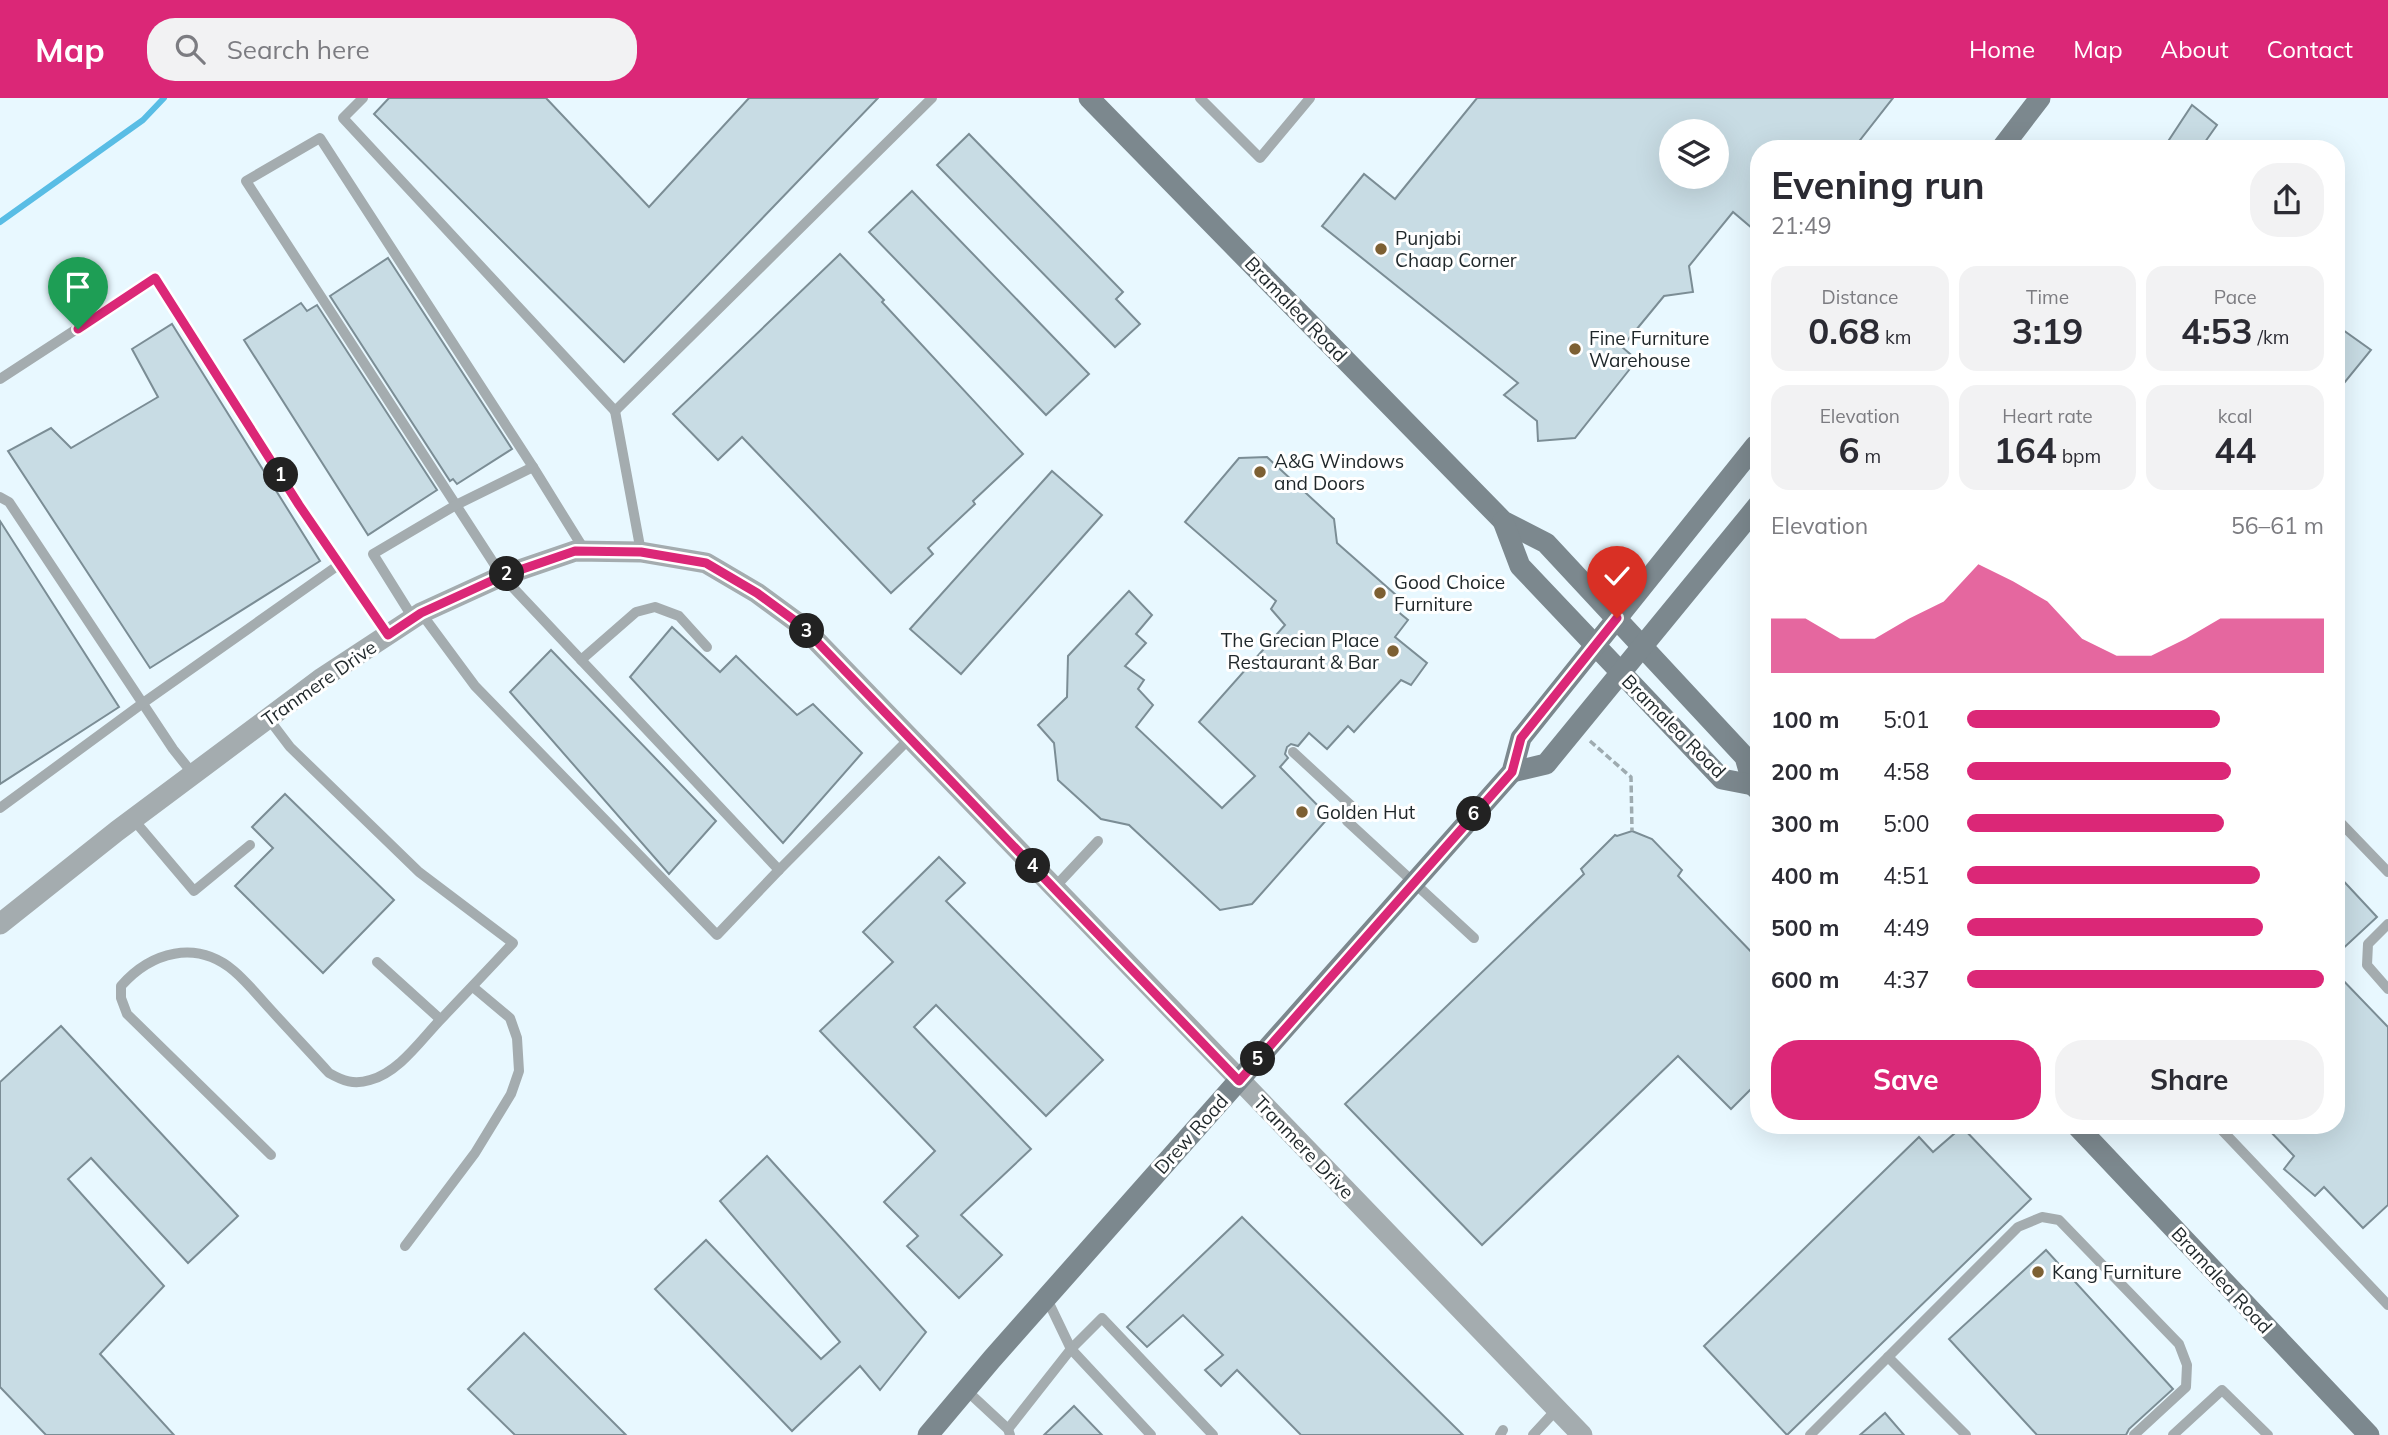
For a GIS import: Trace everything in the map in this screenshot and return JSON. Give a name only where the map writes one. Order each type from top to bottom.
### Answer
[{"type":"main road","name":"Bramalea Road","points":[[1089,98],[1503,520],[1546,543],[1745,757],[1750,771]]},
{"type":"main road","points":[[2008,140],[2040,98]]},
{"type":"main road","name":"Drew Road","points":[[932,1434],[966,1390],[1512,772],[1521,738],[1750,452]]},
{"type":"main road","points":[[1512,772],[1546,764],[1750,515]]},
{"type":"main road","name":"Bramalea Road","points":[[1503,520],[1520,566],[1722,779],[1750,786]]},
{"type":"main road","name":"Bramalea Road","points":[[2085,1134],[2369,1435]]},
{"type":"street","name":"Tranmere Drive","points":[[2,917],[322,678],[417,616],[502,576],[575,551],[641,552],[706,563],[757,593],[802,626],[1582,1435]]},
{"type":"lane","points":[[363,98],[343,118],[615,411],[641,552]]},
{"type":"lane","points":[[615,411],[932,98]]},
{"type":"lane","points":[[1200,98],[1260,158],[1310,98]]},
{"type":"lane","points":[[585,551],[320,138],[246,181],[502,576],[779,870]]},
{"type":"lane","points":[[0,379],[155,278],[299,505],[388,635]]},
{"type":"lane","points":[[533,467],[456,505],[373,554],[417,616],[475,686],[717,934],[910,738]]},
{"type":"lane","points":[[0,497],[9,502],[192,774]]},
{"type":"lane","points":[[0,808],[340,564]]},
{"type":"lane","points":[[581,660],[636,612],[655,607],[679,616],[707,647]]},
{"type":"lane","points":[[268,718],[290,747],[419,872],[513,943],[426,1037],[391,1069],[372,1080],[356,1083],[344,1082],[329,1073],[234,971],[213,957],[194,952],[169,954],[147,962],[131,974],[121,986],[121,998],[127,1014],[271,1155]]},
{"type":"lane","points":[[1293,752],[1357,811]]},
{"type":"lane","points":[[133,819],[194,891],[250,845]]},
{"type":"lane","points":[[1347,821],[1474,938]]},
{"type":"lane","points":[[2345,827],[2388,872]]},
{"type":"lane","points":[[1054,888],[1098,841]]},
{"type":"lane","points":[[2388,924],[2368,944],[2367,965],[2388,989]]},
{"type":"lane","points":[[377,962],[440,1019]]},
{"type":"lane","points":[[405,1246],[475,1153],[511,1094],[519,1070],[517,1038],[510,1018],[473,987]]},
{"type":"lane","points":[[2226,1134],[2388,1304]]},
{"type":"lane","points":[[1810,1435],[2018,1227],[2042,1217],[2059,1220],[2179,1343],[2186,1365],[2186,1387],[2134,1435]]},
{"type":"lane","points":[[1047,1299],[1071,1349],[1151,1435]]},
{"type":"lane","points":[[966,1390],[1009,1432],[1071,1349],[1102,1318],[1213,1435]]},
{"type":"lane","points":[[1888,1357],[1966,1435]]},
{"type":"lane","points":[[2173,1435],[2222,1390],[2268,1435]]},
{"type":"lane","points":[[1533,1435],[1557,1409]]},
{"type":"path","points":[[1574,732],[1598,746],[1631,776],[1632,831]]},
{"type":"building","points":[[389,98],[546,98],[649,207],[749,98],[878,98],[624,362],[374,114]]},
{"type":"building","points":[[1477,98],[1893,98],[1860,140],[1750,140],[1750,226],[1733,212],[1689,266],[1693,292],[1664,296],[1622,347],[1637,360],[1575,438],[1538,441],[1537,421],[1504,395],[1518,383],[1322,226],[1364,174],[1395,199]]},
{"type":"building","points":[[2192,105],[2217,125],[2206,140],[2169,140]]},
{"type":"building","points":[[969,134],[1123,292],[1116,299],[1140,324],[1115,347],[937,165]]},
{"type":"building","points":[[912,191],[1089,374],[1046,415],[869,232]]},
{"type":"building","points":[[840,254],[1023,454],[928,548],[933,554],[891,593],[742,437],[718,460],[673,414]]},
{"type":"building","points":[[388,258],[512,449],[457,484],[453,479],[450,481],[330,296]]},
{"type":"building","points":[[301,303],[307,311],[317,305],[437,490],[368,535],[244,340]]},
{"type":"building","points":[[172,324],[320,561],[150,668],[8,451],[51,428],[71,448],[158,397],[132,349]]},
{"type":"building","points":[[2345,331],[2371,350],[2345,382]]},
{"type":"building","points":[[1267,457],[1334,519],[1337,543],[1396,595],[1396,610],[1408,620],[1395,637],[1427,663],[1411,685],[1401,680],[1354,732],[1348,726],[1327,749],[1309,733],[1298,746],[1291,744],[1287,747],[1285,754],[1288,758],[1280,767],[1329,817],[1252,904],[1220,910],[1129,825],[1101,819],[1058,780],[1054,743],[1038,725],[1067,697],[1068,656],[1129,591],[1152,615],[1136,634],[1146,643],[1125,666],[1144,680],[1138,689],[1153,705],[1136,727],[1222,808],[1255,776],[1199,722],[1285,625],[1271,609],[1276,601],[1185,522],[1239,458]]},
{"type":"building","points":[[1052,471],[1102,515],[961,674],[910,629]]},
{"type":"building","points":[[0,521],[119,707],[0,784]]},
{"type":"building","points":[[672,627],[720,672],[736,656],[797,715],[813,704],[862,753],[783,843],[630,677]]},
{"type":"building","points":[[551,650],[716,821],[669,874],[510,692]]},
{"type":"building","points":[[285,794],[394,900],[323,973],[235,886],[273,848],[252,827]]},
{"type":"building","points":[[1632,831],[1652,839],[1682,870],[1678,876],[1750,951],[1750,1090],[1731,1109],[1678,1056],[1482,1245],[1345,1104],[1584,874],[1581,869],[1617,836]]},
{"type":"building","points":[[939,857],[965,883],[946,901],[1103,1060],[1046,1116],[936,1005],[914,1027],[1031,1149],[961,1215],[1002,1255],[959,1298],[907,1246],[918,1236],[884,1202],[935,1151],[820,1031],[893,962],[863,932]]},
{"type":"building","points":[[2345,883],[2377,917],[2345,947]]},
{"type":"building","points":[[2345,982],[2388,1027],[2388,1205],[2363,1228],[2324,1187],[2315,1196],[2284,1169],[2294,1156],[2273,1134],[2345,1134]]},
{"type":"building","points":[[61,1026],[238,1216],[188,1263],[91,1158],[68,1179],[164,1286],[100,1354],[174,1435],[46,1435],[0,1387],[0,1082]]},
{"type":"building","points":[[1954,1134],[1969,1134],[2031,1199],[1787,1435],[1704,1346],[1919,1137],[1933,1152]]},
{"type":"building","points":[[767,1156],[926,1332],[880,1390],[860,1366],[792,1431],[655,1289],[706,1240],[821,1359],[840,1342],[720,1201]]},
{"type":"building","points":[[1242,1217],[1463,1435],[1301,1435],[1237,1370],[1221,1386],[1205,1370],[1223,1355],[1183,1315],[1147,1347],[1127,1327]]},
{"type":"building","points":[[2046,1250],[2173,1389],[2129,1429],[2126,1435],[2037,1435],[1949,1339]]},
{"type":"building","points":[[524,1333],[626,1435],[515,1435],[468,1389]]},
{"type":"building","points":[[1074,1406],[1102,1435],[1044,1435]]},
{"type":"building","points":[[1885,1413],[1904,1435],[1860,1435]]},
{"type":"waterway","points":[[0,222],[143,120],[164,98]]},
{"type":"place","name":"Punjabi Chaap Corner","points":[[1381,249]]},
{"type":"place","name":"Fine Furniture Warehouse","points":[[1575,349]]},
{"type":"place","name":"A&G Windows and Doors","points":[[1260,472]]},
{"type":"place","name":"Good Choice Furniture","points":[[1380,593]]},
{"type":"place","name":"The Grecian Place Restaurant & Bar","points":[[1393,651]]},
{"type":"place","name":"Golden Hut","points":[[1302,812]]},
{"type":"place","name":"Kang Furniture","points":[[2038,1272]]},
{"type":"route","points":[[78,329],[155,278],[299,505],[388,635],[421,613],[502,576],[575,551],[641,552],[706,563],[757,593],[802,626],[1239,1081],[1512,772],[1521,738],[1617,618]]}]
